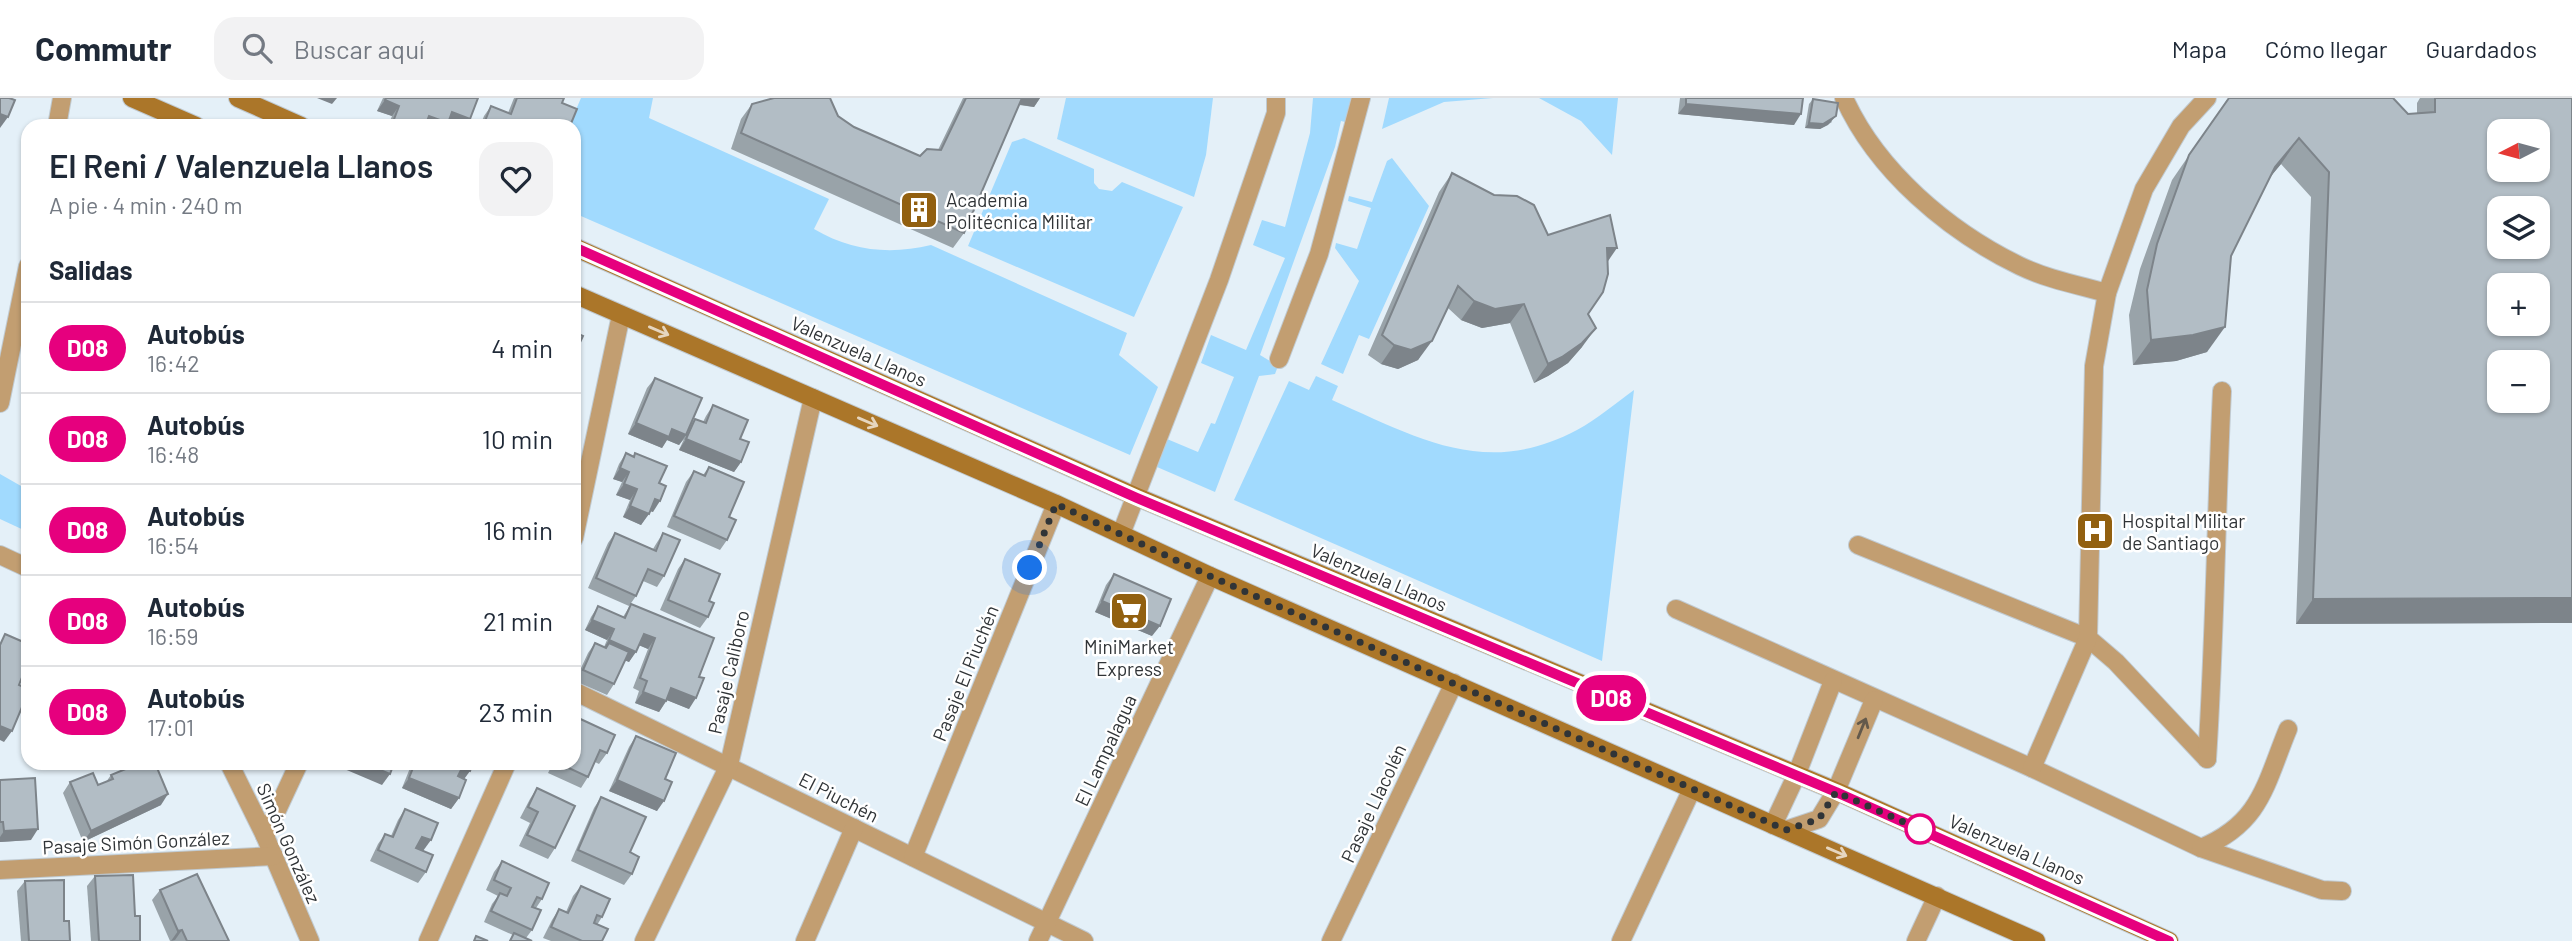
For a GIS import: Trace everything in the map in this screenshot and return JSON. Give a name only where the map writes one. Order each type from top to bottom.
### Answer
[{"type":"main road","points":[[132,98],[180,119]]},
{"type":"main road","points":[[238,98],[285,119]]},
{"type":"main road","name":"Valenzuela Llanos","points":[[581,250],[1137,498],[1836,792],[2169,941]]},
{"type":"main road","points":[[581,298],[1056,504],[1210,576],[2036,941]]},
{"type":"street","points":[[58,119],[62,98]]},
{"type":"street","points":[[1121,534],[1219,280],[1276,113],[1276,98]]},
{"type":"street","points":[[1279,359],[1319,254],[1361,98]]},
{"type":"street","points":[[1844,98],[1857,125],[1888,167],[1969,236],[2021,266],[2107,293]]},
{"type":"street","points":[[2032,768],[2088,638],[2094,366],[2107,293],[2144,189],[2181,125],[2207,98]]},
{"type":"street","points":[[0,403],[21,300]]},
{"type":"street","points":[[581,505],[621,315]]},
{"type":"street","points":[[1858,545],[2088,638],[2116,662],[2207,759],[2217,593],[2217,506],[2222,391]]},
{"type":"street","name":"Pasaje Caliboro","points":[[643,941],[729,765],[813,398]]},
{"type":"street","name":"Pasaje El Piuchén","points":[[913,857],[1056,504]]},
{"type":"street","points":[[0,555],[21,565]]},
{"type":"street","name":"El Lampalagua","points":[[1042,933],[1210,576]]},
{"type":"street","points":[[1676,609],[2032,768],[2201,848],[2322,890],[2342,891]]},
{"type":"street","points":[[1779,828],[1833,681]]},
{"type":"street","name":"Pasaje Llacolén","points":[[1331,941],[1454,683]]},
{"type":"street","name":"El Piuchén","points":[[581,694],[913,857],[1042,933],[1084,941]]},
{"type":"street","points":[[1779,828],[1819,819],[1836,792],[1874,699]]},
{"type":"street","points":[[2201,848],[2225,838],[2254,811],[2288,729]]},
{"type":"street","name":"Simón González","points":[[232,770],[265,836],[310,941]]},
{"type":"street","points":[[265,836],[296,770]]},
{"type":"street","points":[[428,941],[503,770]]},
{"type":"street","points":[[1621,941],[1692,789]]},
{"type":"street","points":[[805,941],[854,828]]},
{"type":"street","name":"Pasaje Simón González","points":[[0,870],[274,856]]},
{"type":"street","points":[[1916,941],[1937,896]]},
{"type":"shaded area","points":[[581,98],[653,98],[649,118],[829,199],[814,229],[828,236],[871,249],[901,250],[931,245],[1127,333],[1119,355],[1158,387],[1130,455],[581,216],[581,119],[572,119]]},
{"type":"shaded area","points":[[1066,98],[1213,98],[1206,155],[1194,197],[1057,139]]},
{"type":"shaded area","points":[[1313,98],[1357,98],[1353,124],[1341,121],[1335,147],[1260,355],[1278,366],[1275,374],[1259,376],[1215,492],[1157,467],[1167,439],[1198,452],[1211,423],[1215,424],[1234,377],[1201,363],[1211,335],[1246,350],[1285,258],[1253,245],[1262,220],[1285,227],[1310,133]]},
{"type":"shaded area","points":[[1389,98],[1493,98],[1444,102],[1382,129]]},
{"type":"shaded area","points":[[1539,98],[1618,98],[1612,155],[1581,121]]},
{"type":"shaded area","points":[[1024,138],[1094,169],[1094,183],[1099,189],[1112,191],[1122,182],[1183,207],[1134,317],[968,246],[1012,142]]},
{"type":"shaded area","points":[[1392,158],[1429,206],[1369,339],[1359,335],[1343,374],[1321,364],[1359,281],[1335,248],[1336,243],[1357,249],[1371,208],[1348,201],[1349,196],[1372,202],[1387,161]]},
{"type":"shaded area","points":[[1316,376],[1338,386],[1332,400],[1422,439],[1481,452],[1512,451],[1544,444],[1584,426],[1634,390],[1602,661],[1234,500],[1289,381],[1309,390]]},
{"type":"shaded area","points":[[0,474],[21,486],[21,529],[0,519]]},
{"type":"building","points":[[0,98],[15,100],[8,117],[0,114]]},
{"type":"building","points":[[478,98],[470,119],[452,112],[449,119],[429,116],[428,119],[394,119],[399,106],[385,100]]},
{"type":"building","points":[[517,98],[564,98],[562,103],[577,109],[573,119],[486,119],[491,106],[511,114]]},
{"type":"building","name":"Academia Politécnica Militar","points":[[774,98],[830,98],[838,116],[854,127],[920,156],[927,149],[941,150],[966,98],[1022,98],[964,233],[741,133],[752,104]]},
{"type":"building","points":[[1686,98],[1803,98],[1801,114],[1686,104]]},
{"type":"building","name":"Hospital Militar de Santiago","points":[[2229,98],[2393,98],[2408,114],[2435,112],[2435,98],[2572,98],[2572,598],[2313,599],[2329,172],[2299,138],[2275,167],[2231,256],[2225,327],[2193,335],[2151,340],[2147,290],[2157,244],[2189,155]]},
{"type":"building","points":[[1813,99],[1838,103],[1836,116],[1823,124],[1809,123]]},
{"type":"building","points":[[1452,173],[1494,195],[1517,196],[1534,205],[1548,235],[1610,215],[1617,248],[1607,248],[1608,274],[1603,292],[1588,314],[1596,328],[1582,343],[1562,357],[1548,364],[1524,304],[1495,309],[1474,301],[1458,286],[1432,341],[1411,350],[1394,345],[1382,335]]},
{"type":"building","points":[[655,378],[702,398],[686,435],[672,429],[669,437],[636,423]]},
{"type":"building","points":[[713,405],[748,420],[740,439],[749,442],[741,462],[686,439],[695,419],[706,423]]},
{"type":"building","points":[[626,453],[634,457],[635,453],[667,466],[659,483],[666,486],[660,501],[655,499],[649,514],[630,506],[637,489],[624,484],[629,472],[620,468]]},
{"type":"building","points":[[709,467],[744,482],[729,517],[736,520],[727,540],[674,516],[694,471],[705,476]]},
{"type":"building","points":[[615,533],[656,551],[663,533],[680,540],[664,576],[648,569],[636,596],[596,578]]},
{"type":"building","points":[[685,559],[720,574],[709,601],[714,603],[708,617],[668,600]]},
{"type":"building","points":[[1114,574],[1171,599],[1160,626],[1102,601]]},
{"type":"building","points":[[631,604],[714,638],[699,677],[704,678],[696,698],[671,688],[666,701],[643,692],[647,681],[640,678],[655,638],[644,634],[636,652],[609,640],[614,629],[592,620],[598,606],[625,618]]},
{"type":"building","points":[[5,634],[21,641],[21,710],[12,731],[0,726],[0,645]]},
{"type":"building","points":[[595,643],[606,648],[609,643],[629,652],[614,684],[583,670]]},
{"type":"building","points":[[581,719],[615,735],[607,753],[600,750],[588,777],[573,770],[581,770]]},
{"type":"building","points":[[636,736],[676,753],[665,779],[672,782],[664,801],[617,780]]},
{"type":"building","points":[[123,770],[158,770],[168,794],[91,831],[70,782],[93,773],[98,785],[113,779],[111,775]]},
{"type":"building","points":[[412,770],[461,770],[458,776],[466,780],[459,798],[409,778]]},
{"type":"building","points":[[35,778],[38,829],[4,831],[3,822],[0,822],[0,780]]},
{"type":"building","points":[[537,788],[575,806],[555,848],[527,835],[538,812],[528,807]]},
{"type":"building","points":[[601,797],[646,817],[630,852],[639,857],[632,874],[578,850]]},
{"type":"building","points":[[405,809],[438,823],[431,840],[422,837],[416,848],[433,855],[426,872],[378,850],[385,834],[393,837]]},
{"type":"building","points":[[502,861],[549,883],[542,899],[537,897],[532,907],[541,910],[532,930],[491,911],[500,893],[507,896],[511,888],[494,880]]},
{"type":"building","points":[[197,874],[229,941],[187,941],[182,930],[178,931],[160,890]]},
{"type":"building","points":[[133,875],[135,916],[140,916],[140,941],[99,941],[95,876]]},
{"type":"building","points":[[64,880],[64,921],[69,921],[70,941],[29,941],[25,881]]},
{"type":"building","points":[[581,886],[610,899],[602,917],[597,915],[594,923],[608,929],[602,941],[582,941],[551,927],[559,909],[568,913]]},
{"type":"building","points":[[514,933],[532,941],[510,941]]},
{"type":"building","points":[[476,936],[488,941],[474,941]]},
{"type":"bus line","name":"D08","points":[[581,250],[1137,498],[1836,792],[2169,941]]},
{"type":"place","name":"Academia Politécnica Militar","points":[[919,210]]},
{"type":"place","name":"Hospital Militar de Santiago","points":[[2095,531]]},
{"type":"place","name":"MiniMarket Express","points":[[1129,611]]},
{"type":"route","points":[[1030,568],[1056,504],[1210,576],[1786,830],[1819,819],[1836,792],[1931,834],[1920,829]]}]
